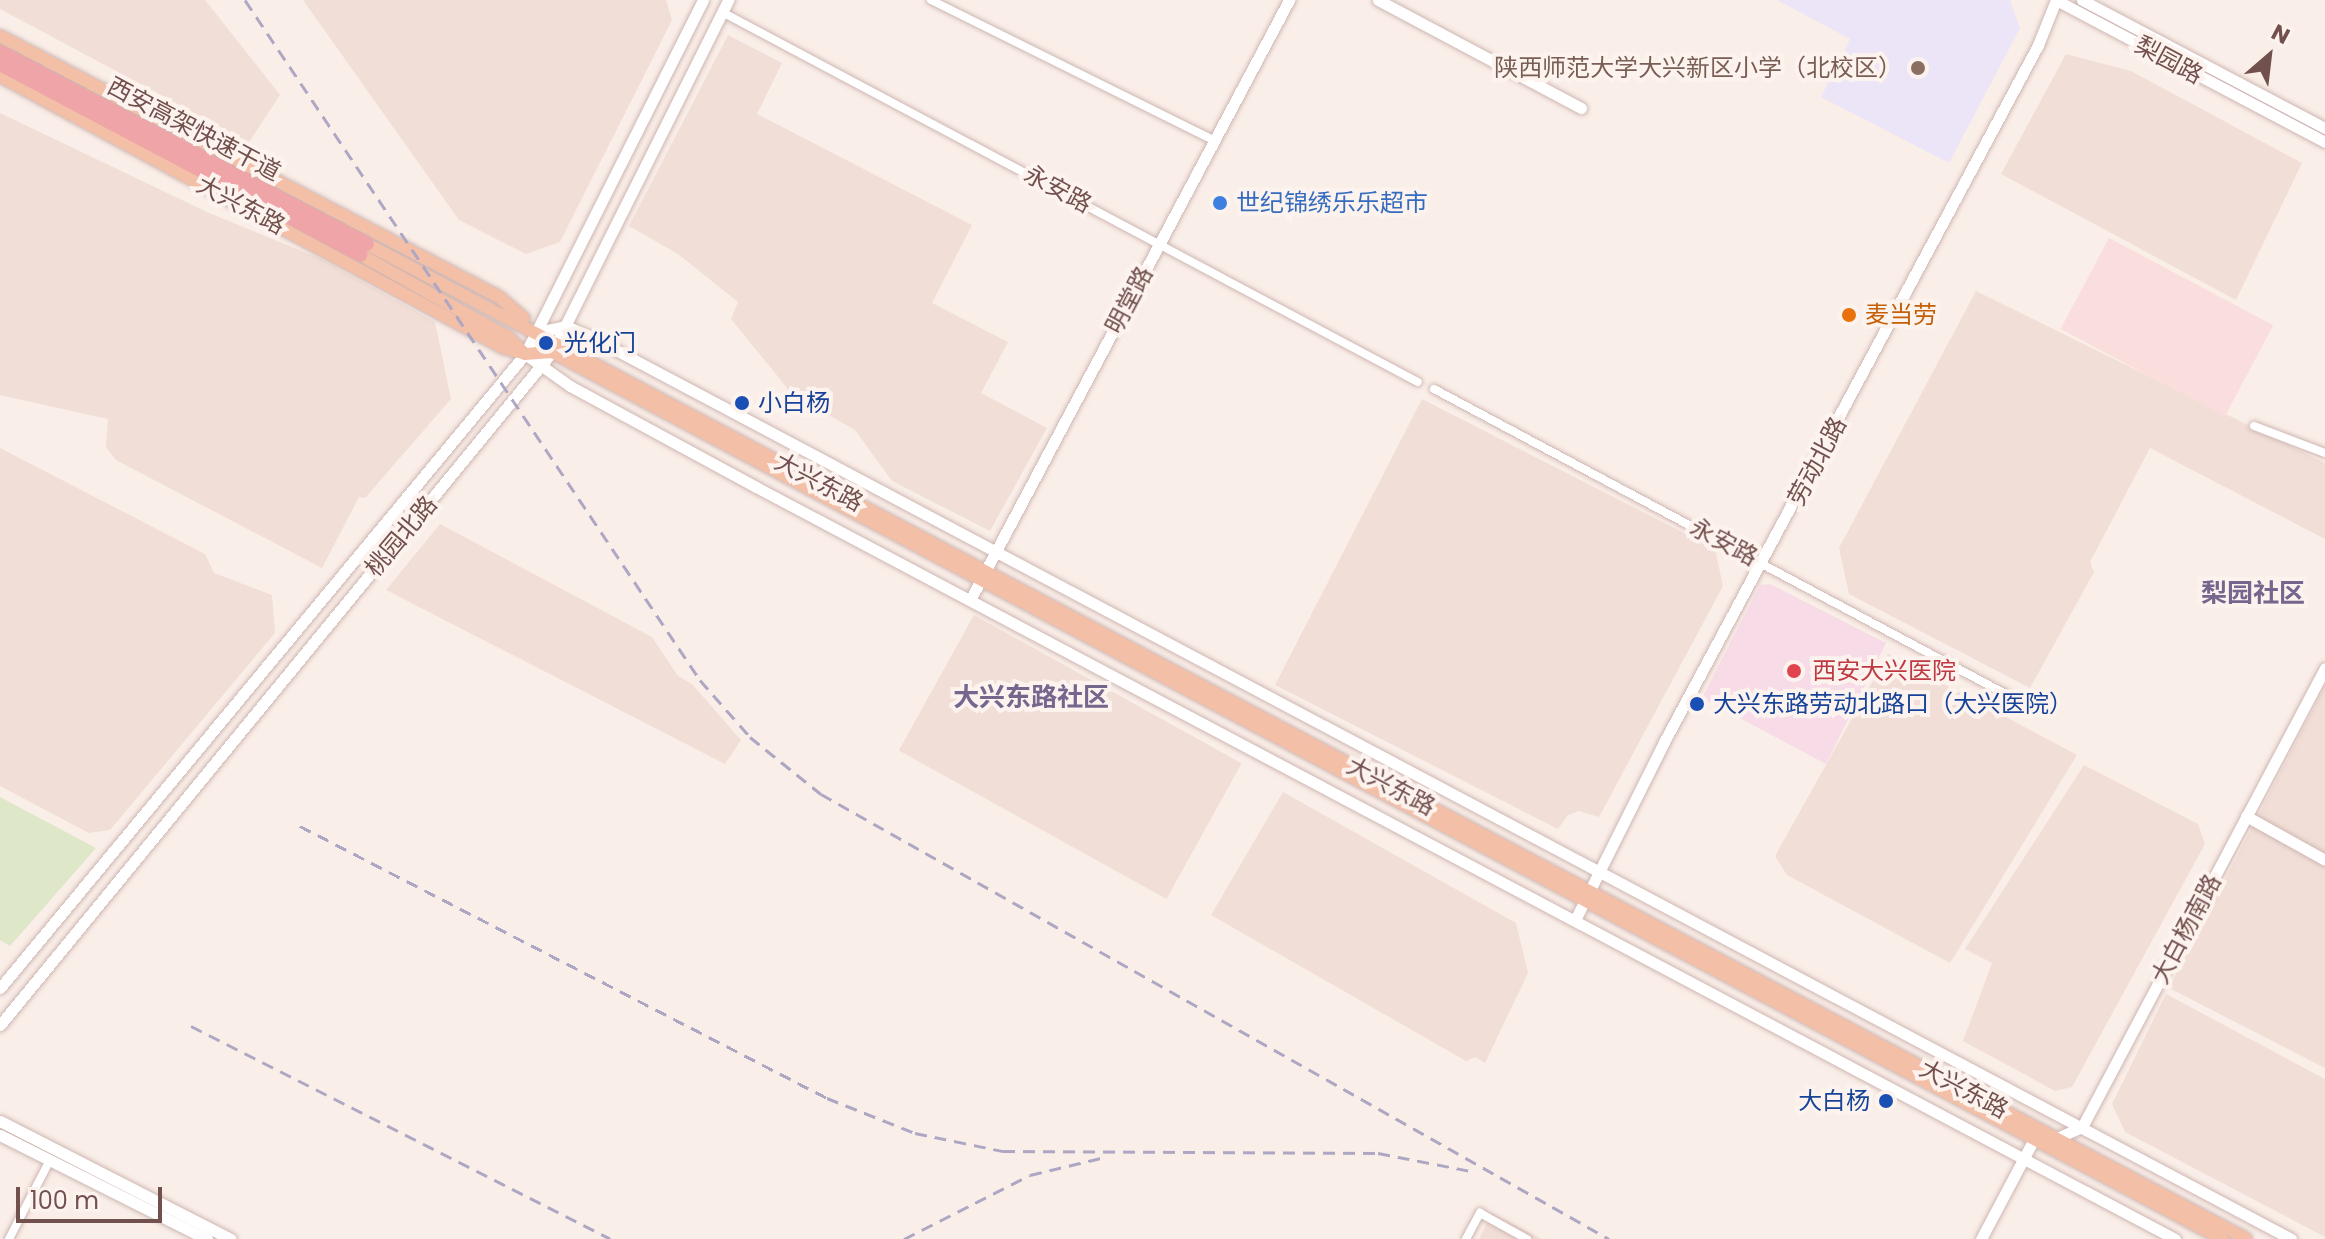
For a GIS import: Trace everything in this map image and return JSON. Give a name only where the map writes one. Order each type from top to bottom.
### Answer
[{"type":"highway","name":"西安高架快速干道","points":[[0,52],[364,250]]},
{"type":"highway","name":"西安高架快速干道","points":[[0,64],[314,222]]},
{"type":"main road","name":"桃园北路","points":[[0,1025],[554,348],[728,0]]},
{"type":"main road","name":"明堂路","points":[[970,600],[1289,0]]},
{"type":"main road","points":[[1378,0],[1581,108]]},
{"type":"main road","name":"梨园路","points":[[2056,0],[2325,142]]},
{"type":"main road","name":"劳动北路","points":[[1575,920],[2038,45],[2056,0]]},
{"type":"main road","name":"梨园路","points":[[2082,0],[2325,127]]},
{"type":"main road","name":"桃园北路","points":[[0,988],[525,354],[700,1]]},
{"type":"main road","name":"永安路","points":[[700,1],[722,12]]},
{"type":"main road","name":"大兴东路","points":[[0,36],[499,297],[554,348],[1587,896],[2222,1239]]},
{"type":"main road","name":"大兴东路","points":[[0,76],[504,348],[525,354],[554,348]]},
{"type":"main road","points":[[364,250],[508,337],[525,354],[570,386],[2175,1239]]},
{"type":"main road","name":"大兴东路","points":[[364,250],[538,332]]},
{"type":"main road","points":[[538,332],[566,326],[1601,870],[2291,1239]]},
{"type":"main road","name":"大白杨南路","points":[[2082,1127],[2325,668]]},
{"type":"main road","points":[[2246,816],[2325,860]]},
{"type":"main road","name":"大兴东路","points":[[1587,896],[2246,1239]]},
{"type":"main road","points":[[0,1121],[231,1239]]},
{"type":"main road","points":[[1981,1239],[2034,1139],[2057,1138],[2082,1127]]},
{"type":"main road","points":[[0,1135],[207,1239]]},
{"type":"street","points":[[931,0],[1215,141]]},
{"type":"street","name":"永安路","points":[[722,12],[1418,382]]},
{"type":"street","name":"永安路","points":[[1434,389],[2013,698]]},
{"type":"street","points":[[2254,426],[2325,453]]},
{"type":"street","points":[[9,1239],[50,1160]]},
{"type":"street","points":[[1466,1239],[1480,1213],[1527,1239]]},
{"type":"shaded area","points":[[0,0],[205,0],[280,95],[249,142],[0,9]]},
{"type":"shaded area","points":[[303,0],[666,0],[672,20],[560,242],[526,254],[459,220]]},
{"type":"shaded area","name":"陕西师范大学大兴新区小学（北校区）","points":[[1777,0],[2010,0],[2020,28],[1949,163],[1821,97],[1850,39]]},
{"type":"shaded area","points":[[728,35],[782,63],[757,114],[972,225],[932,303],[1008,342],[981,393],[1047,428],[990,531],[892,481],[855,430],[792,394],[731,319],[738,302],[678,254],[629,226]]},
{"type":"shaded area","points":[[2066,54],[2131,71],[2302,163],[2236,300],[2001,174]]},
{"type":"shaded area","points":[[0,113],[209,213],[321,259],[435,322],[451,399],[365,498],[359,497],[322,568],[116,460],[106,447],[108,419],[0,395]]},
{"type":"shaded area","points":[[2109,238],[2273,325],[2225,416],[2061,329]]},
{"type":"shaded area","points":[[1976,291],[2325,463],[2325,539],[2150,448],[2090,562],[2094,572],[2030,688],[1849,594],[1839,548]]},
{"type":"shaded area","points":[[1422,399],[1715,549],[1723,586],[1599,817],[1579,811],[1568,815],[1558,829],[1275,685]]},
{"type":"shaded area","points":[[0,448],[205,554],[214,573],[272,595],[275,633],[110,830],[89,833],[0,786]]},
{"type":"shaded area","points":[[440,524],[652,637],[678,676],[692,684],[741,740],[725,764],[386,590]]},
{"type":"shaded area","name":"西安大兴医院","points":[[1770,584],[1886,643],[1826,764],[1702,698],[1760,585]]},
{"type":"shaded area","points":[[974,615],[1242,763],[1166,899],[899,751]]},
{"type":"shaded area","points":[[1888,654],[2077,755],[1950,963],[1787,875],[1775,856]]},
{"type":"shaded area","points":[[2325,686],[2325,1068],[2169,988]]},
{"type":"shaded area","points":[[2084,765],[2198,824],[2205,844],[2072,1087],[2055,1091],[1963,1041],[1992,963],[1965,949]]},
{"type":"shaded area","points":[[1283,792],[1516,923],[1528,973],[1485,1063],[1475,1057],[1466,1061],[1211,915]]},
{"type":"shaded area","points":[[2166,994],[2325,1079],[2325,1237],[2125,1132],[2112,1104]]},
{"type":"shaded area","points":[[1492,1213],[1542,1239],[1479,1239]]},
{"type":"green space","points":[[0,797],[96,848],[10,946],[0,940]]},
{"type":"railway","points":[[245,0],[700,680],[750,737],[821,794],[1609,1239]]},
{"type":"railway","points":[[300,826],[827,1098],[915,1133],[1003,1151],[1378,1153],[1471,1171]]},
{"type":"railway","points":[[191,1026],[610,1239]]},
{"type":"railway","points":[[904,1239],[1030,1175],[1101,1158]]},
{"type":"place","name":"陕西师范大学大兴新区小学（北校区）","points":[[1918,68]]},
{"type":"place","name":"世纪锦绣乐乐超市","points":[[1220,203]]},
{"type":"place","name":"麦当劳","points":[[1849,315]]},
{"type":"place","name":"光化门","points":[[546,343]]},
{"type":"place","name":"小白杨","points":[[742,403]]},
{"type":"place","name":"西安大兴医院","points":[[1794,671]]},
{"type":"place","name":"大兴东路劳动北路口（大兴医院）","points":[[1697,704]]},
{"type":"place","name":"大白杨","points":[[1886,1101]]},
{"type":"district","name":"梨园社区","points":[[2253,594]]},
{"type":"district","name":"大兴东路社区","points":[[1031,698]]}]
